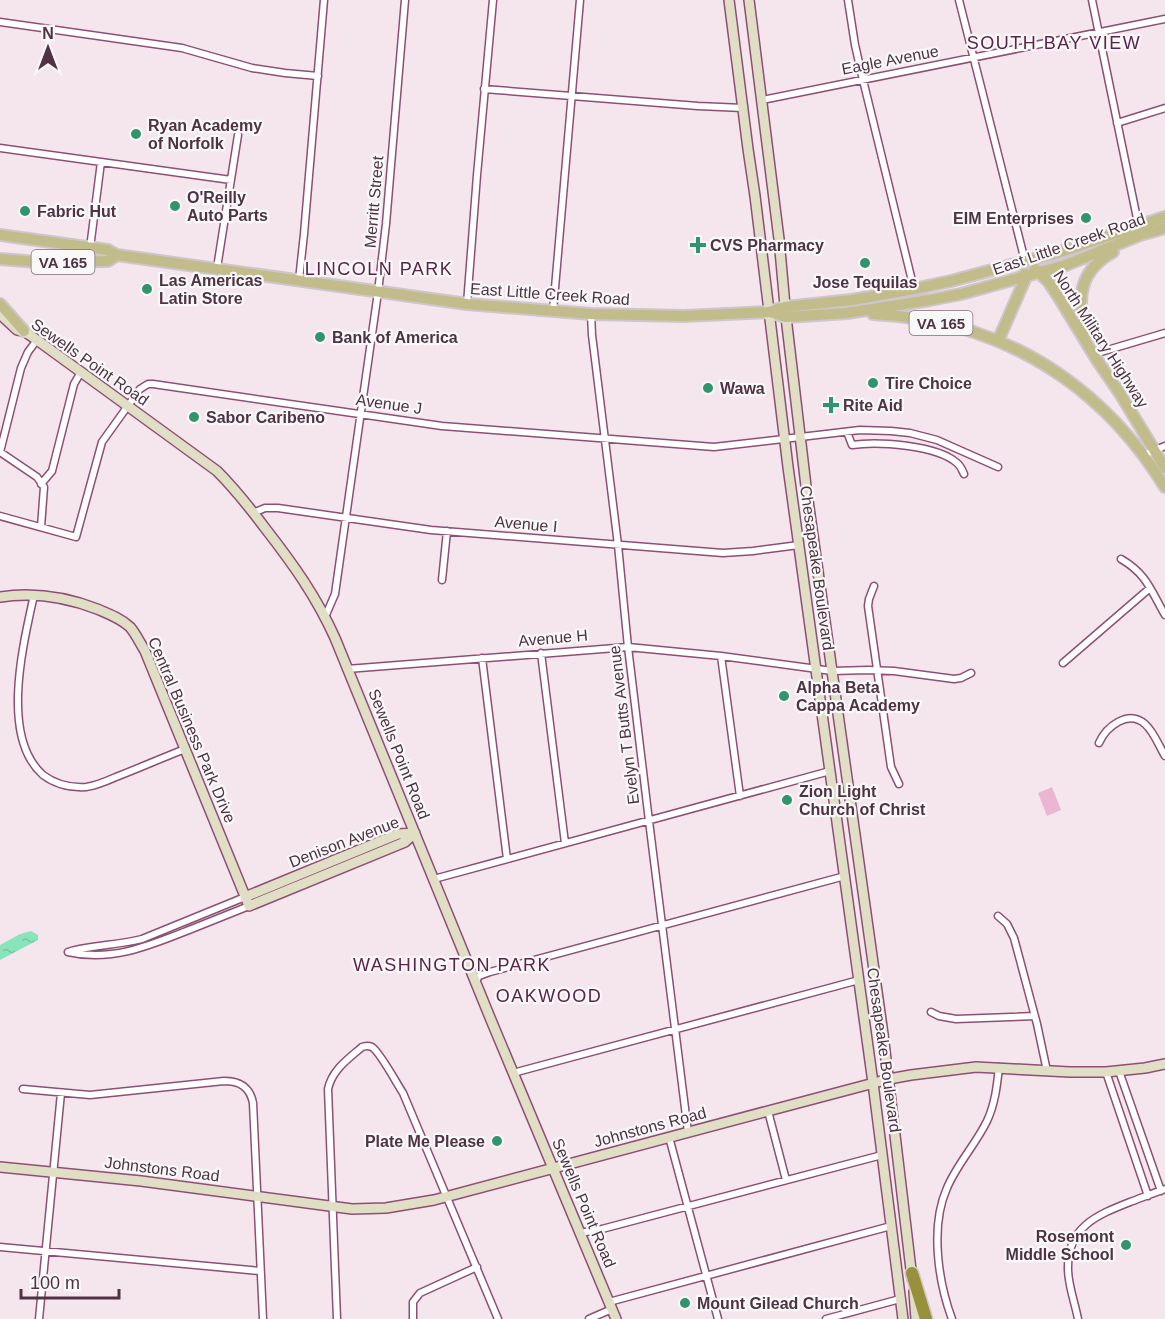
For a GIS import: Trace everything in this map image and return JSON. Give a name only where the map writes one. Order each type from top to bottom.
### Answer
[{"type":"highway","points":[[912,1273],[926,1319]]},
{"type":"main road","name":"Chesapeake Boulevard","points":[[729,0],[785,439],[903,1319]]},
{"type":"main road","name":"Chesapeake Boulevard","points":[[750,0],[800,437],[889,1079],[916,1319]]},
{"type":"main road","name":"East Little Creek Road","points":[[0,235],[108,250],[117,255],[467,304],[660,317],[769,312],[847,313],[930,300],[1026,277],[1090,256],[1165,217]]},
{"type":"main road","name":"East Little Creek Road","points":[[785,312],[914,289],[1139,230],[1165,228]]},
{"type":"main road","points":[[1094,354],[1080,313],[1083,287],[1091,272],[1104,257],[1129,244],[1139,230]]},
{"type":"main road","name":"East Little Creek Road","points":[[2,262],[108,261],[117,255]]},
{"type":"main road","name":"North Military Highway","points":[[1025,261],[1040,272],[1058,296],[1118,390],[1160,448],[1165,468]]},
{"type":"main road","points":[[998,341],[1026,277],[1025,261]]},
{"type":"main road","points":[[0,304],[24,331]]},
{"type":"main road","name":"North Military Highway","points":[[847,313],[906,316],[928,320],[975,332],[1030,356],[1058,373],[1096,402],[1117,422],[1144,454],[1165,487]]},
{"type":"main road","name":"Sewells Point Road","points":[[0,314],[17,330],[24,331],[38,340],[217,471],[295,567],[316,599],[326,617],[616,1319]]},
{"type":"main road","points":[[1008,316],[1012,338],[1020,349],[1030,356]]},
{"type":"main road","name":"Central Business Park Drive","points":[[0,597],[34,595],[66,599],[115,616],[129,626],[145,651],[247,901]]},
{"type":"main road","name":"Denison Avenue","points":[[247,901],[398,834],[415,833]]},
{"type":"main road","name":"Johnstons Road","points":[[0,1167],[141,1181],[332,1208],[369,1210],[417,1204],[447,1197],[889,1079],[962,1068],[999,1067],[1106,1072],[1165,1064]]},
{"type":"street","points":[[299,280],[324,0]]},
{"type":"street","name":"Merritt Street","points":[[326,617],[335,594],[378,292],[405,0]]},
{"type":"street","points":[[467,304],[493,0]]},
{"type":"street","points":[[553,311],[580,0]]},
{"type":"street","points":[[848,0],[855,45],[914,289]]},
{"type":"street","points":[[959,0],[1025,261]]},
{"type":"street","points":[[1092,0],[1139,230]]},
{"type":"street","name":"Eagle Avenue","points":[[762,100],[1165,19]]},
{"type":"street","points":[[0,22],[171,46],[252,68],[318,76]]},
{"type":"street","points":[[484,89],[718,108],[743,108]]},
{"type":"street","points":[[1117,123],[1165,108]]},
{"type":"street","points":[[217,268],[238,135]]},
{"type":"street","points":[[0,148],[231,180]]},
{"type":"street","points":[[90,248],[101,162]]},
{"type":"street","name":"Evelyn T Butts Avenue","points":[[591,314],[648,821],[688,1132]]},
{"type":"street","points":[[1094,354],[1165,333]]},
{"type":"street","points":[[0,516],[41,527],[44,488],[37,477],[0,452],[21,368],[28,352],[38,340]]},
{"type":"street","points":[[41,483],[52,471],[74,384],[81,372]]},
{"type":"street","name":"Avenue J","points":[[41,527],[76,537],[102,442],[140,389],[148,384],[442,426],[714,447],[847,432],[891,431],[921,435],[998,467]]},
{"type":"street","points":[[847,432],[852,445],[876,442],[935,452],[958,463],[964,474]]},
{"type":"street","points":[[1144,454],[1160,448]]},
{"type":"street","name":"Avenue I","points":[[253,513],[271,508],[447,531],[723,553],[799,545]]},
{"type":"street","points":[[442,580],[447,531]]},
{"type":"street","points":[[1121,559],[1140,573],[1165,615]]},
{"type":"street","points":[[874,586],[868,606],[891,767],[899,784]]},
{"type":"street","points":[[1064,663],[1150,588]]},
{"type":"street","points":[[34,595],[16,678],[15,693],[20,739],[33,766],[56,783],[87,787],[185,749]]},
{"type":"street","name":"Avenue H","points":[[347,669],[628,647],[721,656],[832,671],[877,670],[954,678],[961,678],[971,673]]},
{"type":"street","points":[[541,653],[565,843]]},
{"type":"street","points":[[721,656],[740,796]]},
{"type":"street","points":[[482,658],[507,859]]},
{"type":"street","points":[[1099,743],[1112,726],[1126,719],[1137,719],[1147,726],[1165,756]]},
{"type":"street","points":[[434,879],[830,771]]},
{"type":"street","points":[[476,981],[479,976],[490,972],[845,876]]},
{"type":"street","name":"Denison Avenue","points":[[247,901],[141,949],[99,956],[68,952],[142,939],[247,901]]},
{"type":"street","points":[[998,916],[1007,924],[1014,938],[1047,1071]]},
{"type":"street","points":[[513,1073],[859,980]]},
{"type":"street","points":[[932,1012],[939,1016],[956,1019],[1035,1016]]},
{"type":"street","points":[[337,1319],[327,1093],[329,1083],[336,1071],[362,1047],[370,1046],[375,1050],[404,1096],[498,1319]]},
{"type":"street","points":[[952,1319],[940,1272],[938,1233],[940,1210],[951,1178],[991,1112],[999,1067]]},
{"type":"street","points":[[1078,1319],[1068,1268],[1068,1256],[1073,1241],[1086,1225],[1102,1213],[1163,1190],[1119,1071]]},
{"type":"street","points":[[1106,1072],[1148,1196]]},
{"type":"street","points":[[23,1089],[90,1095],[224,1081],[240,1083],[249,1090],[257,1196],[262,1319]]},
{"type":"street","points":[[39,1319],[61,1094]]},
{"type":"street","points":[[768,1111],[786,1180]]},
{"type":"street","points":[[669,1137],[718,1319]]},
{"type":"street","points":[[580,1233],[882,1155]]},
{"type":"street","points":[[589,1319],[610,1305],[706,1275],[891,1226]]},
{"type":"street","points":[[0,1247],[260,1271]]},
{"type":"street","points":[[412,1319],[413,1302],[420,1293],[477,1267]]},
{"type":"street","points":[[826,1319],[900,1299]]},
{"type":"shaded area","points":[[1052,787],[1061,810],[1047,816],[1038,793]]},
{"type":"water","points":[[31,931],[38,935],[38,940],[0,960],[0,945]]},
{"type":"place","name":"Ryan Academy of Norfolk","points":[[136,134]]},
{"type":"place","name":"O'Reilly Auto Parts","points":[[175,206]]},
{"type":"place","name":"Fabric Hut","points":[[25,211]]},
{"type":"place","name":"EIM Enterprises","points":[[1086,218]]},
{"type":"place","name":"CVS Pharmacy","points":[[698,245]]},
{"type":"place","name":"Jose Tequilas","points":[[865,263]]},
{"type":"place","name":"Las Americas Latin Store","points":[[147,289]]},
{"type":"place","name":"Bank of America","points":[[320,337]]},
{"type":"place","name":"Tire Choice","points":[[873,383]]},
{"type":"place","name":"Wawa","points":[[708,388]]},
{"type":"place","name":"Rite Aid","points":[[831,405]]},
{"type":"place","name":"Sabor Caribeno","points":[[194,417]]},
{"type":"place","name":"Alpha Beta Cappa Academy","points":[[784,696]]},
{"type":"place","name":"Zion Light Church of Christ","points":[[787,800]]},
{"type":"place","name":"Plate Me Please","points":[[497,1141]]},
{"type":"place","name":"Rosemont Middle School","points":[[1126,1245]]},
{"type":"place","name":"Mount Gilead Church","points":[[685,1303]]},
{"type":"district","name":"SOUTH BAY VIEW","points":[[1054,43]]},
{"type":"district","name":"LINCOLN PARK","points":[[379,269]]},
{"type":"district","name":"WASHINGTON PARK","points":[[452,965]]},
{"type":"district","name":"OAKWOOD","points":[[549,996]]}]
